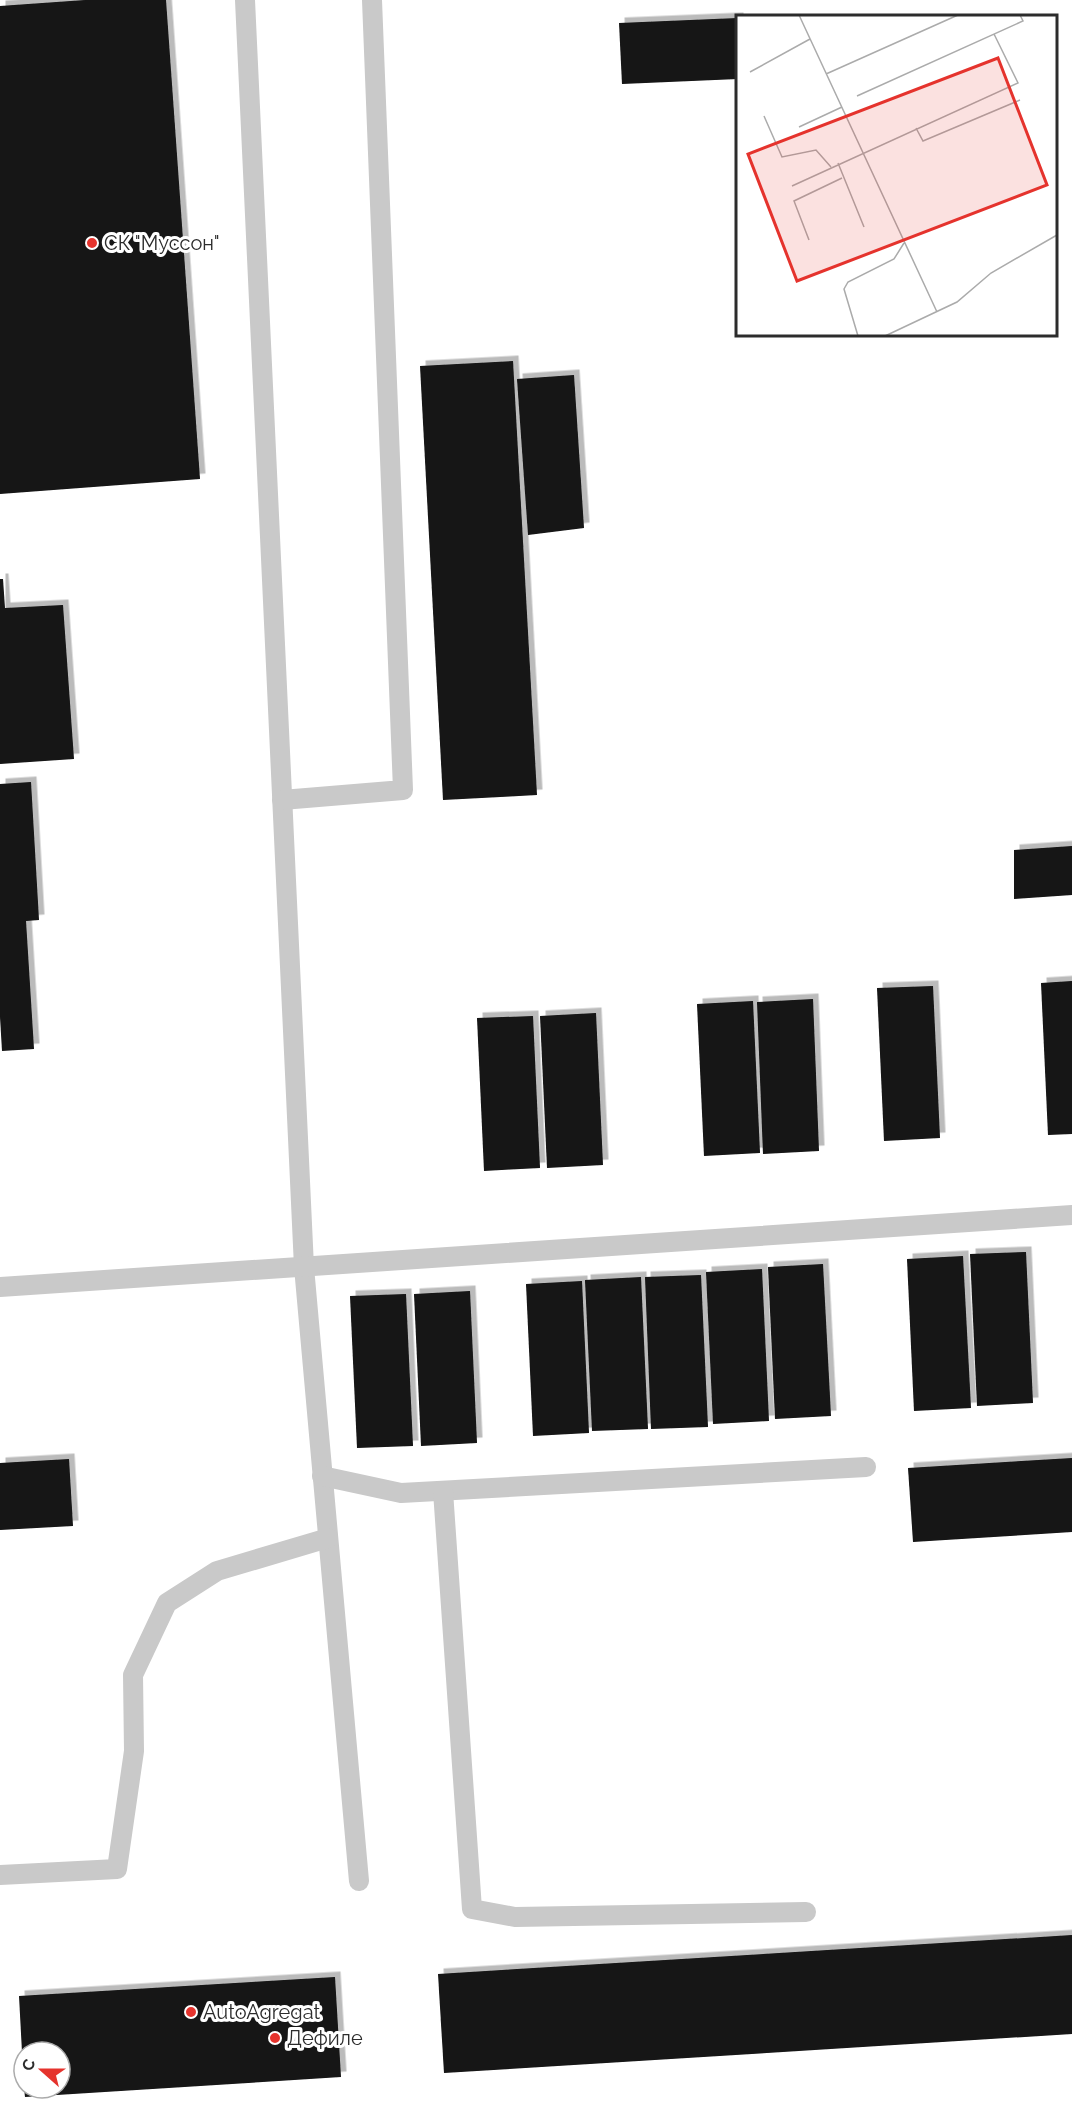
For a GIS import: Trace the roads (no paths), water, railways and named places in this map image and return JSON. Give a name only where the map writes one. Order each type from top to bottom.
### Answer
[{"type":"lane","points":[[245,0],[303,1267],[359,1881]]},
{"type":"lane","points":[[282,800],[403,790],[372,0]]},
{"type":"lane","points":[[0,1287],[1072,1215]]},
{"type":"lane","points":[[322,1476],[401,1493],[866,1467]]},
{"type":"lane","points":[[443,1491],[472,1909],[515,1917],[806,1912]]},
{"type":"lane","points":[[0,1875],[117,1869],[134,1751],[133,1676],[167,1603],[217,1571],[328,1538]]},
{"type":"place","name":"СК \"Муссон\"","points":[[92,243]]},
{"type":"place","name":"AutoAgregat","points":[[191,2012]]},
{"type":"place","name":"Дефиле","points":[[275,2038]]}]
